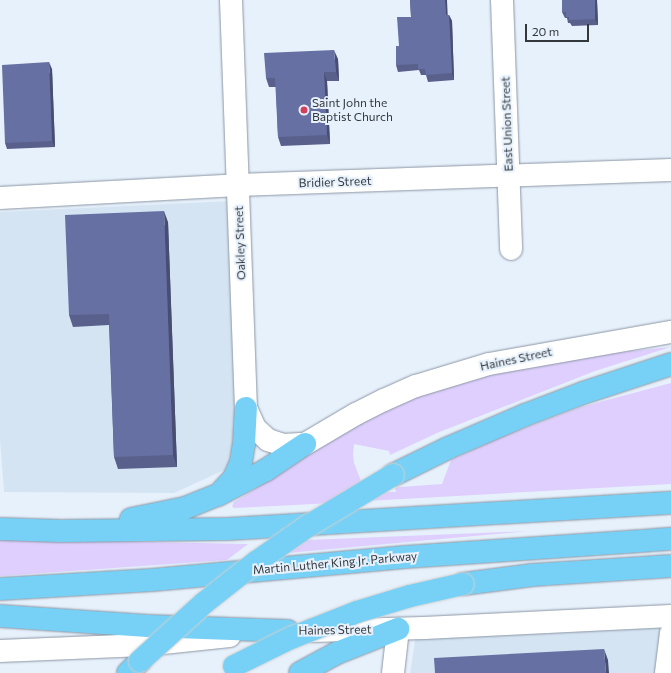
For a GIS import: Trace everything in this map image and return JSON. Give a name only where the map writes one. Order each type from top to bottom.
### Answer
[{"type":"highway","points":[[134,667],[199,608],[256,562],[308,526],[393,475],[468,439],[583,393],[671,364]]},
{"type":"highway","points":[[583,393],[671,372]]},
{"type":"highway","points":[[218,495],[234,478],[241,462],[244,444],[246,408]]},
{"type":"highway","points":[[61,530],[164,513],[218,495],[266,470],[305,444]]},
{"type":"highway","points":[[0,529],[61,530],[228,528],[310,525],[671,502]]},
{"type":"highway","name":"Martin Luther King Jr. Parkway","points":[[0,589],[152,580],[405,557],[671,539]]},
{"type":"highway","points":[[228,670],[291,638],[357,612],[404,598],[463,584],[532,575],[671,566]]},
{"type":"highway","points":[[0,616],[148,626],[288,631]]},
{"type":"highway","points":[[300,673],[336,653],[398,629]]},
{"type":"street","name":"Oakley Street","points":[[231,0],[246,408],[255,428],[268,440],[283,445],[305,444]]},
{"type":"street","name":"East Union Street","points":[[502,0],[511,249]]},
{"type":"street","name":"Bridier Street","points":[[0,198],[238,186],[671,170]]},
{"type":"street","name":"Haines Street","points":[[305,444],[356,414],[384,400],[416,386],[450,374],[523,357],[671,332]]},
{"type":"street","name":"Haines Street","points":[[0,651],[144,645],[288,631],[398,629],[671,616]]},
{"type":"street","points":[[393,673],[398,629]]},
{"type":"street","points":[[666,673],[671,633]]},
{"type":"shaded area","points":[[230,201],[239,443],[231,467],[174,493],[4,492],[0,439],[0,212]]},
{"type":"shaded area","points":[[671,347],[595,371],[437,433],[390,455],[389,451],[354,444],[353,454],[354,463],[361,481],[365,486],[383,492],[396,492],[395,488],[400,487],[442,484],[451,460],[499,438],[581,407],[671,383],[671,484],[295,505],[234,508],[232,506],[234,502],[291,467],[300,456],[411,394],[549,359]]},
{"type":"shaded area","points":[[530,531],[288,553],[307,540]]},
{"type":"shaded area","points":[[0,539],[248,544],[227,560],[0,576]]},
{"type":"shaded area","points":[[671,627],[671,673],[410,673],[416,635]]},
{"type":"building","points":[[410,0],[445,0],[446,15],[449,15],[452,73],[426,75],[425,69],[418,69],[418,64],[396,65],[396,46],[399,46],[397,17],[411,17]]},
{"type":"building","points":[[562,0],[595,0],[595,19],[569,20],[569,17],[566,17],[566,12],[562,12]]},
{"type":"building","name":"Saint John the Baptist Church","points":[[334,50],[336,72],[324,72],[327,135],[278,137],[275,78],[266,78],[264,53]]},
{"type":"building","points":[[49,62],[52,141],[5,143],[2,65]]},
{"type":"building","points":[[164,211],[173,455],[114,457],[109,314],[69,315],[65,215]]},
{"type":"building","points":[[604,649],[606,673],[435,673],[434,658]]},
{"type":"place","name":"Saint John the Baptist Church","points":[[304,110]]}]
